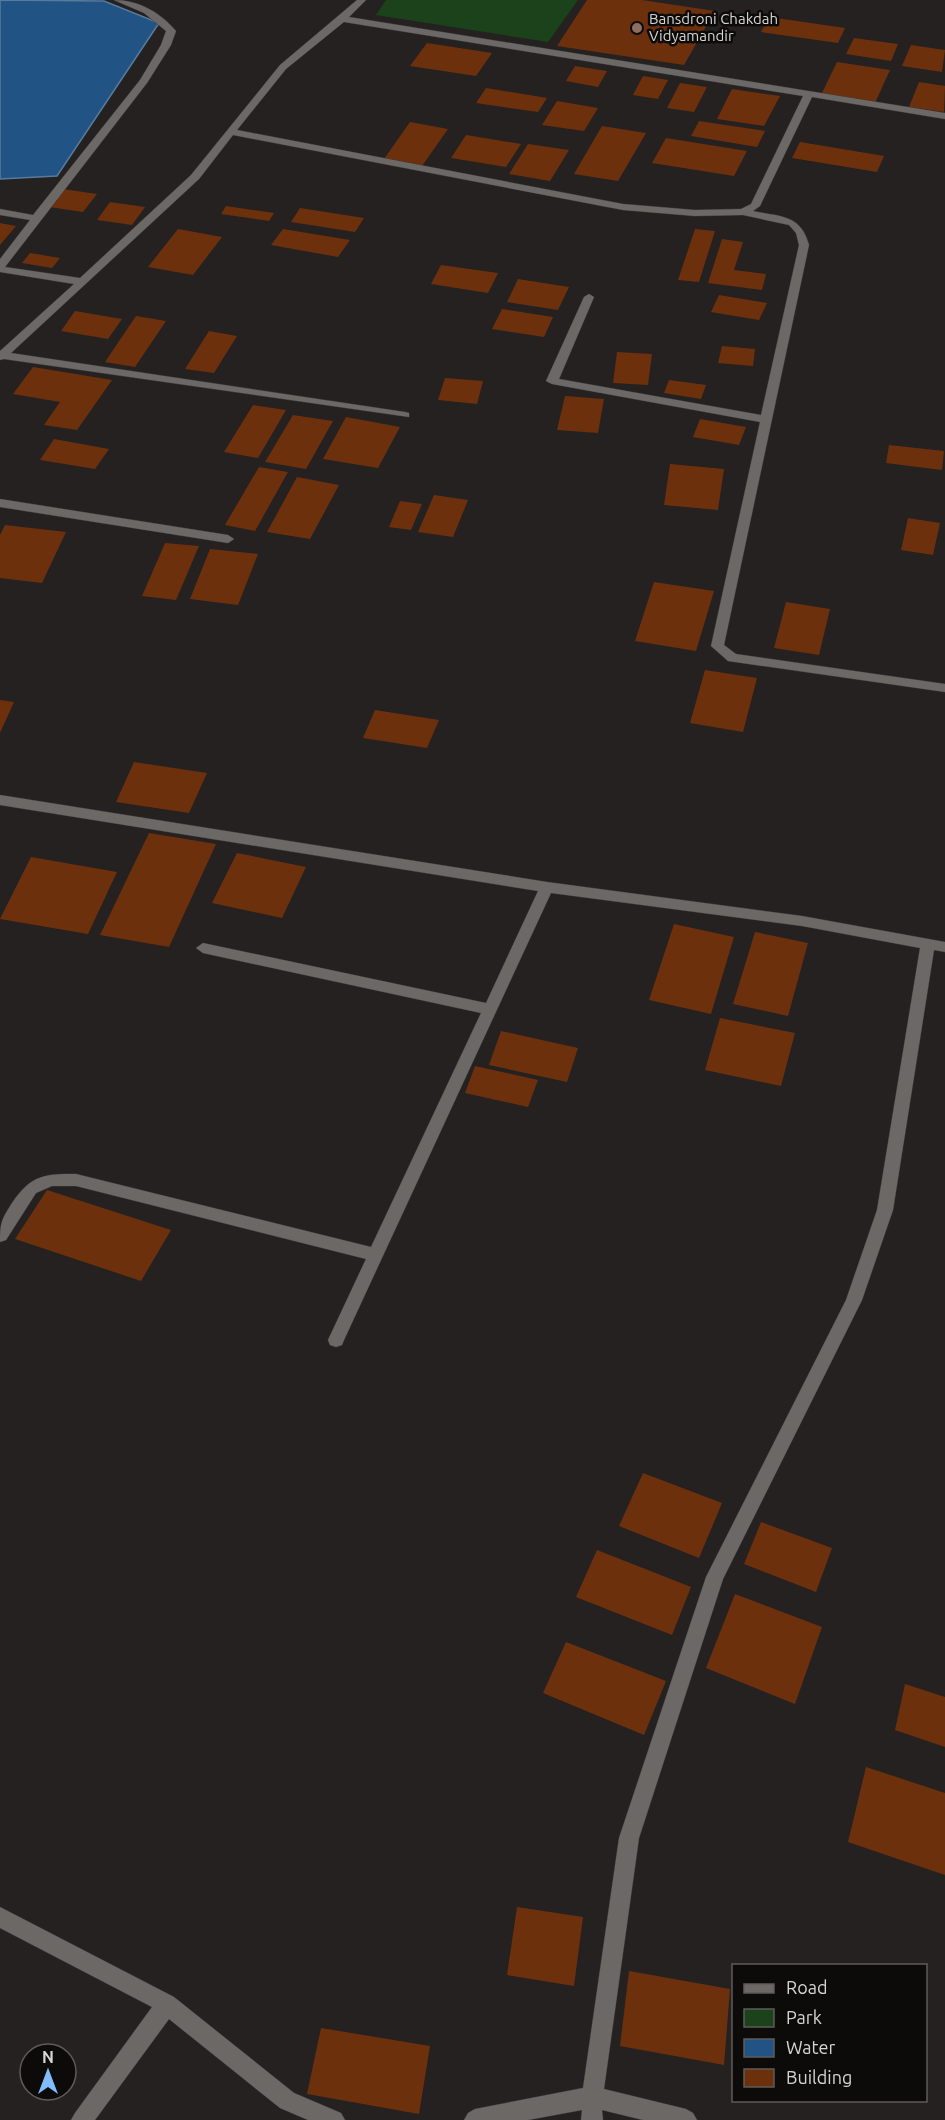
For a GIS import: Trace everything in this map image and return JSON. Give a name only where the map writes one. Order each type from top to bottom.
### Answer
[{"type":"street","points":[[82,282],[0,267],[144,81],[169,38],[171,31],[160,19],[141,7],[118,0]]},
{"type":"street","points":[[1,356],[195,177],[283,67],[362,0]]},
{"type":"street","points":[[342,19],[945,116]]},
{"type":"street","points":[[743,212],[755,206],[808,95]]},
{"type":"street","points":[[231,132],[623,207],[695,213],[743,212],[793,223],[801,233],[804,245],[717,646],[732,658],[945,688]]},
{"type":"street","points":[[0,212],[36,218]]},
{"type":"street","points":[[589,297],[552,381],[765,419]]},
{"type":"street","points":[[1,356],[405,415]]},
{"type":"street","points":[[0,502],[228,539]]},
{"type":"street","points":[[0,800],[547,887],[802,921],[937,945],[885,1210],[854,1300],[714,1577],[629,1838],[592,2097],[592,2120]]},
{"type":"street","points":[[336,1340],[547,887]]},
{"type":"street","points":[[203,948],[489,1009]]},
{"type":"street","points":[[0,1235],[30,1190],[51,1180],[76,1180],[375,1255]]},
{"type":"street","points":[[0,1917],[167,2004],[287,2101],[334,2120]]},
{"type":"street","points":[[82,2120],[167,2004]]},
{"type":"street","points":[[476,2120],[592,2097],[686,2120]]},
{"type":"green space","points":[[386,0],[578,0],[548,42],[376,15]]},
{"type":"water","points":[[0,0],[104,1],[159,23],[57,176],[0,179]]},
{"type":"building","points":[[587,0],[642,0],[715,11],[684,65],[557,46]]},
{"type":"building","points":[[769,17],[845,28],[838,43],[761,32]]},
{"type":"building","points":[[854,38],[898,44],[891,61],[846,54]]},
{"type":"building","points":[[427,43],[492,53],[476,76],[410,66]]},
{"type":"building","points":[[911,45],[945,50],[942,72],[902,66]]},
{"type":"building","points":[[837,62],[890,70],[875,103],[821,95]]},
{"type":"building","points":[[575,66],[607,71],[598,87],[566,81]]},
{"type":"building","points":[[643,76],[668,80],[658,99],[633,95]]},
{"type":"building","points":[[919,82],[945,86],[944,112],[909,107]]},
{"type":"building","points":[[680,83],[707,87],[694,112],[667,108]]},
{"type":"building","points":[[486,88],[547,98],[538,112],[476,103]]},
{"type":"building","points":[[732,89],[780,96],[764,126],[717,119]]},
{"type":"building","points":[[557,101],[598,108],[584,131],[542,125]]},
{"type":"building","points":[[699,121],[765,131],[757,147],[691,136]]},
{"type":"building","points":[[410,122],[448,129],[422,166],[384,159]]},
{"type":"building","points":[[602,126],[646,133],[618,181],[574,174]]},
{"type":"building","points":[[466,135],[521,144],[506,167],[451,158]]},
{"type":"building","points":[[666,138],[747,151],[734,176],[652,163]]},
{"type":"building","points":[[800,142],[884,156],[877,172],[792,158]]},
{"type":"building","points":[[528,144],[569,150],[550,181],[509,174]]},
{"type":"building","points":[[63,189],[97,194],[83,212],[49,207]]},
{"type":"building","points":[[110,202],[145,207],[132,225],[97,220]]},
{"type":"building","points":[[226,206],[274,213],[269,221],[221,214]]},
{"type":"building","points":[[300,208],[364,218],[355,232],[291,222]]},
{"type":"building","points":[[0,223],[16,226],[0,245]]},
{"type":"building","points":[[178,229],[222,237],[193,275],[148,267]]},
{"type":"building","points":[[283,229],[350,240],[338,257],[271,245]]},
{"type":"building","points":[[695,229],[715,231],[699,282],[678,280]]},
{"type":"building","points":[[722,239],[743,242],[734,270],[766,274],[762,290],[708,283]]},
{"type":"building","points":[[30,253],[60,258],[52,268],[22,263]]},
{"type":"building","points":[[441,265],[498,273],[488,293],[431,284]]},
{"type":"building","points":[[518,279],[569,287],[558,310],[507,302]]},
{"type":"building","points":[[719,295],[767,303],[759,320],[711,312]]},
{"type":"building","points":[[502,309],[553,317],[544,337],[492,329]]},
{"type":"building","points":[[75,311],[122,319],[108,339],[61,331]]},
{"type":"building","points":[[136,316],[166,321],[135,367],[105,362]]},
{"type":"building","points":[[209,331],[237,336],[214,373],[185,369]]},
{"type":"building","points":[[722,346],[755,349],[753,366],[718,363]]},
{"type":"building","points":[[617,352],[652,354],[648,385],[613,383]]},
{"type":"building","points":[[33,367],[112,380],[77,430],[44,425],[60,402],[13,394]]},
{"type":"building","points":[[445,378],[483,381],[477,404],[438,400]]},
{"type":"building","points":[[669,380],[706,385],[701,399],[664,393]]},
{"type":"building","points":[[565,396],[604,399],[598,433],[557,430]]},
{"type":"building","points":[[253,405],[286,410],[258,458],[224,452]]},
{"type":"building","points":[[293,415],[333,421],[306,469],[265,462]]},
{"type":"building","points":[[346,417],[400,427],[378,468],[323,459]]},
{"type":"building","points":[[700,419],[746,427],[739,445],[693,437]]},
{"type":"building","points":[[54,439],[109,449],[95,469],[40,460]]},
{"type":"building","points":[[889,445],[944,451],[942,470],[886,463]]},
{"type":"building","points":[[670,464],[724,469],[718,510],[664,505]]},
{"type":"building","points":[[259,467],[288,472],[255,531],[225,525]]},
{"type":"building","points":[[297,477],[339,485],[310,539],[267,532]]},
{"type":"building","points":[[434,495],[468,500],[453,537],[418,532]]},
{"type":"building","points":[[400,501],[422,504],[411,530],[389,527]]},
{"type":"building","points":[[908,518],[940,523],[933,555],[901,550]]},
{"type":"building","points":[[5,525],[66,532],[42,583],[0,578],[0,535]]},
{"type":"building","points":[[165,543],[199,546],[176,600],[142,596]]},
{"type":"building","points":[[210,549],[258,554],[238,605],[190,599]]},
{"type":"building","points":[[654,582],[714,591],[696,651],[635,641]]},
{"type":"building","points":[[786,602],[830,609],[819,655],[774,648]]},
{"type":"building","points":[[705,670],[757,678],[743,732],[690,723]]},
{"type":"building","points":[[0,700],[14,702],[0,733]]},
{"type":"building","points":[[375,710],[439,720],[427,748],[363,738]]},
{"type":"building","points":[[134,762],[207,773],[189,813],[116,802]]},
{"type":"building","points":[[149,833],[216,844],[169,947],[100,935]]},
{"type":"building","points":[[237,853],[306,867],[282,918],[212,903]]},
{"type":"building","points":[[31,857],[117,872],[88,934],[0,919]]},
{"type":"building","points":[[674,924],[734,937],[711,1014],[649,1000]]},
{"type":"building","points":[[755,932],[808,943],[788,1016],[733,1004]]},
{"type":"building","points":[[720,1018],[795,1033],[781,1086],[705,1070]]},
{"type":"building","points":[[501,1031],[578,1048],[567,1082],[489,1065]]},
{"type":"building","points":[[475,1066],[538,1080],[528,1107],[465,1093]]},
{"type":"building","points":[[47,1190],[171,1230],[141,1281],[15,1239]]},
{"type":"building","points":[[643,1473],[722,1503],[699,1558],[619,1526]]},
{"type":"building","points":[[761,1522],[832,1548],[816,1592],[744,1564]]},
{"type":"building","points":[[597,1550],[691,1587],[672,1635],[576,1597]]},
{"type":"building","points":[[735,1594],[822,1627],[795,1704],[706,1668]]},
{"type":"building","points":[[566,1642],[666,1681],[644,1735],[543,1693]]},
{"type":"building","points":[[905,1684],[945,1697],[945,1747],[895,1730]]},
{"type":"building","points":[[866,1767],[945,1793],[945,1875],[848,1842]]},
{"type":"building","points":[[517,1907],[583,1917],[574,1986],[507,1975]]},
{"type":"building","points":[[629,1971],[730,1989],[724,2065],[620,2046]]},
{"type":"building","points":[[321,2028],[430,2046],[419,2114],[307,2094]]},
{"type":"place","name":"Bansdroni Chakdah Vidyamandir","points":[[637,28]]}]
